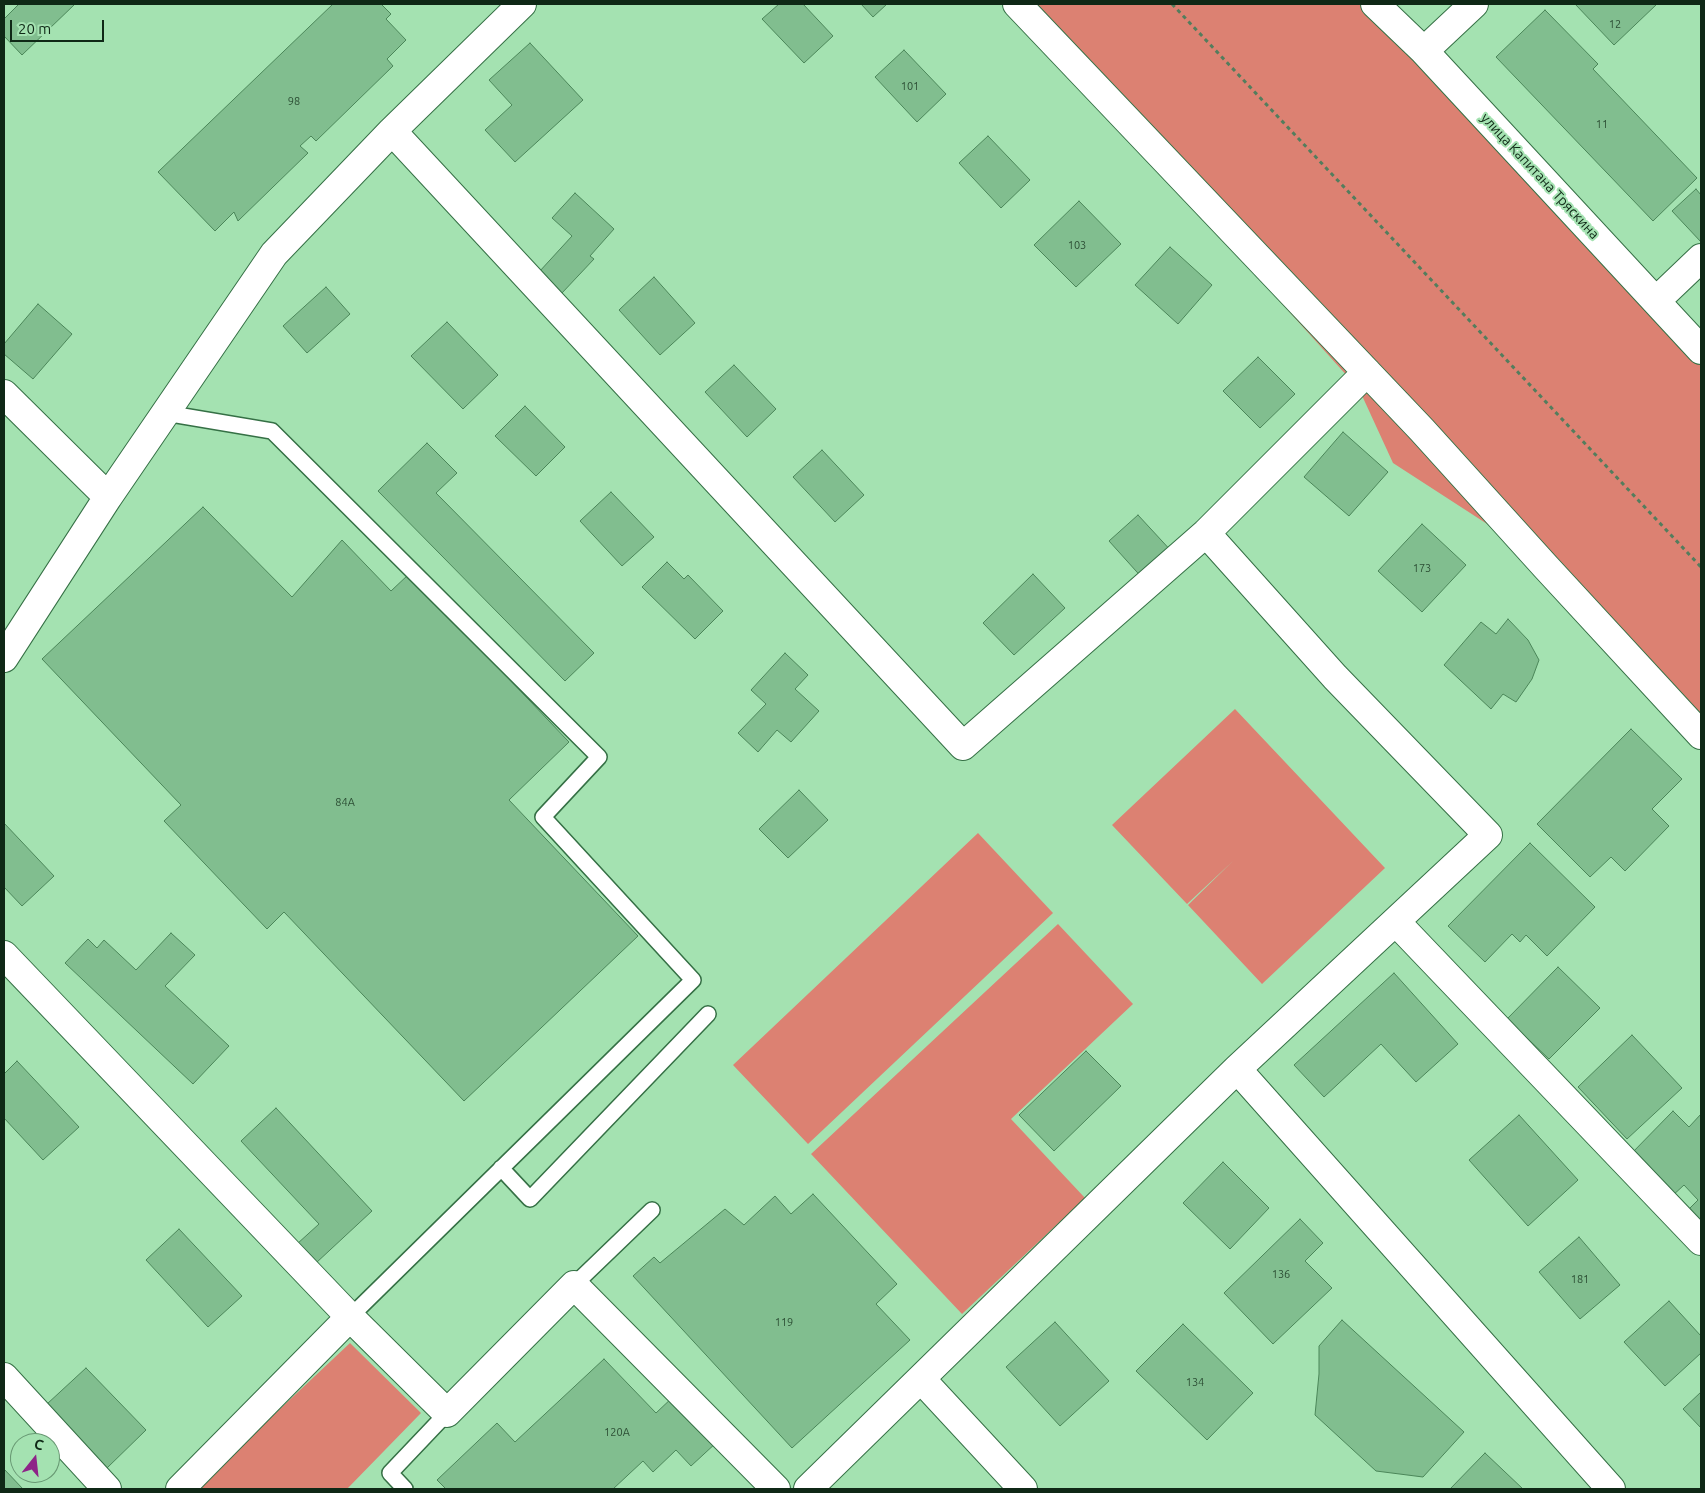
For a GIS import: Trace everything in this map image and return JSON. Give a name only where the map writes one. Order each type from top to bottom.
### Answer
[{"type":"street","points":[[4,658],[108,497],[274,254],[392,131],[522,4]]},
{"type":"street","points":[[1017,4],[1368,372],[1701,735]]},
{"type":"street","name":"улица Капитана Тряскина","points":[[1375,4],[1424,51],[1701,350]]},
{"type":"street","points":[[1424,51],[1474,4]]},
{"type":"street","points":[[392,131],[963,746],[1206,533],[1368,372]]},
{"type":"street","points":[[1656,301],[1701,258]]},
{"type":"street","points":[[4,394],[108,497]]},
{"type":"street","points":[[808,1489],[1237,1069],[1488,835],[1335,677],[1206,533]]},
{"type":"street","points":[[1396,922],[1701,1241]]},
{"type":"street","points":[[4,955],[350,1317],[448,1413],[574,1285],[776,1489]]},
{"type":"street","points":[[1237,1069],[1611,1489]]},
{"type":"street","points":[[180,1489],[350,1317]]},
{"type":"street","points":[[4,1377],[107,1489]]},
{"type":"street","points":[[921,1379],[1023,1489]]},
{"type":"lane","points":[[165,414],[272,430],[598,757],[542,817],[693,980],[350,1317]]},
{"type":"lane","points":[[501,1168],[530,1198],[708,1014]]},
{"type":"lane","points":[[574,1285],[652,1210]]},
{"type":"lane","points":[[405,1489],[390,1473],[448,1413]]},
{"type":"path","points":[[1172,4],[1319,163],[1701,567]]},
{"type":"shaded area","points":[[1011,4],[1365,4],[1701,360],[1701,724],[1552,566],[1393,463],[1359,389]]},
{"type":"shaded area","points":[[1235,709],[1385,868],[1262,984],[1188,905],[1233,861],[1187,904],[1112,825]]},
{"type":"shaded area","points":[[978,833],[1053,913],[808,1144],[733,1065]]},
{"type":"shaded area","points":[[1058,924],[1133,1004],[1011,1119],[1085,1198],[962,1314],[811,1154]]},
{"type":"shaded area","points":[[350,1343],[421,1413],[347,1489],[195,1489]]},
{"type":"building","points":[[19,4],[75,4],[22,55],[4,36],[4,19]]},
{"type":"building","points":[[333,4],[381,4],[391,14],[386,19],[406,40],[387,59],[393,66],[316,141],[311,136],[300,146],[308,153],[238,221],[234,212],[215,231],[158,172]]},
{"type":"building","points":[[779,4],[803,4],[833,36],[804,63],[762,19]]},
{"type":"building","points":[[861,4],[887,4],[873,17]]},
{"type":"building","points":[[1575,4],[1657,4],[1614,45]]},
{"type":"building","points":[[1545,10],[1598,64],[1593,69],[1697,178],[1653,221],[1496,57]]},
{"type":"building","points":[[530,43],[583,100],[515,162],[485,130],[512,105],[489,80]]},
{"type":"building","points":[[904,50],[946,94],[917,122],[875,77]]},
{"type":"building","points":[[988,136],[1030,180],[1001,208],[959,163]]},
{"type":"building","points":[[1696,189],[1701,195],[1701,242],[1672,211]]},
{"type":"building","points":[[575,193],[614,229],[590,256],[594,259],[562,293],[539,272],[572,236],[552,218]]},
{"type":"building","points":[[1079,201],[1121,244],[1076,287],[1034,245]]},
{"type":"building","points":[[1170,247],[1212,285],[1178,324],[1135,285]]},
{"type":"building","points":[[654,277],[695,323],[660,355],[619,310]]},
{"type":"building","points":[[326,287],[350,314],[307,353],[283,326]]},
{"type":"building","points":[[38,304],[72,334],[33,379],[4,354],[4,344]]},
{"type":"building","points":[[447,322],[498,375],[463,409],[411,356]]},
{"type":"building","points":[[1258,357],[1295,394],[1260,428],[1223,391]]},
{"type":"building","points":[[734,365],[776,409],[747,437],[705,392]]},
{"type":"building","points":[[525,406],[565,447],[536,476],[495,436]]},
{"type":"building","points":[[1343,432],[1388,472],[1349,516],[1304,477]]},
{"type":"building","points":[[427,443],[457,473],[436,493],[594,653],[565,681],[378,491]]},
{"type":"building","points":[[822,450],[864,495],[835,522],[793,477]]},
{"type":"building","points":[[611,492],[654,537],[622,566],[580,521]]},
{"type":"building","points":[[203,507],[292,597],[342,540],[391,591],[409,574],[569,742],[509,800],[638,936],[464,1101],[284,912],[267,929],[164,821],[181,805],[42,659]]},
{"type":"building","points":[[1138,515],[1174,554],[1145,581],[1109,541]]},
{"type":"building","points":[[1422,524],[1466,565],[1422,612],[1378,571]]},
{"type":"building","points":[[667,562],[684,579],[688,575],[723,611],[695,639],[642,587]]},
{"type":"building","points":[[1033,574],[1065,608],[1014,655],[983,623]]},
{"type":"building","points":[[1508,619],[1528,640],[1539,660],[1532,679],[1516,702],[1503,694],[1491,709],[1444,665],[1481,622],[1496,634]]},
{"type":"building","points":[[785,653],[808,675],[795,689],[819,711],[791,742],[777,730],[758,752],[738,733],[766,704],[751,690]]},
{"type":"building","points":[[1631,729],[1682,779],[1652,809],[1669,826],[1625,871],[1611,857],[1590,877],[1537,824]]},
{"type":"building","points":[[799,790],[828,820],[788,858],[759,829]]},
{"type":"building","points":[[4,823],[54,876],[22,906],[4,887]]},
{"type":"building","points":[[1530,843],[1595,907],[1547,956],[1526,935],[1520,942],[1512,934],[1485,962],[1448,926]]},
{"type":"building","points":[[171,933],[195,955],[165,986],[229,1046],[193,1084],[65,963],[88,939],[97,948],[104,940],[136,970]]},
{"type":"building","points":[[1558,967],[1600,1008],[1549,1059],[1507,1019]]},
{"type":"building","points":[[1394,973],[1458,1044],[1416,1082],[1381,1044],[1324,1097],[1294,1065]]},
{"type":"building","points":[[1632,1035],[1682,1088],[1627,1139],[1578,1087]]},
{"type":"building","points":[[1086,1051],[1121,1086],[1054,1151],[1019,1115]]},
{"type":"building","points":[[17,1061],[79,1127],[43,1160],[4,1118],[4,1074]]},
{"type":"building","points":[[276,1108],[372,1211],[316,1263],[297,1244],[319,1224],[241,1141]]},
{"type":"building","points":[[1673,1111],[1689,1127],[1701,1114],[1701,1226],[1686,1212],[1698,1200],[1684,1185],[1671,1197],[1630,1155]]},
{"type":"building","points":[[1519,1115],[1578,1180],[1528,1226],[1469,1160]]},
{"type":"building","points":[[1223,1162],[1269,1208],[1230,1249],[1183,1203]]},
{"type":"building","points":[[813,1194],[897,1284],[876,1304],[910,1340],[792,1448],[633,1276],[654,1257],[660,1263],[725,1209],[744,1225],[775,1196],[791,1214]]},
{"type":"building","points":[[1300,1219],[1323,1243],[1305,1261],[1332,1288],[1273,1344],[1224,1293]]},
{"type":"building","points":[[179,1229],[242,1296],[208,1327],[146,1260]]},
{"type":"building","points":[[1579,1237],[1620,1285],[1580,1319],[1539,1272]]},
{"type":"building","points":[[1669,1301],[1701,1336],[1701,1353],[1665,1386],[1624,1342]]},
{"type":"building","points":[[1342,1320],[1464,1432],[1423,1477],[1376,1471],[1315,1415],[1319,1374],[1319,1346]]},
{"type":"building","points":[[1055,1322],[1109,1381],[1060,1426],[1006,1367]]},
{"type":"building","points":[[1183,1324],[1253,1393],[1207,1440],[1136,1371]]},
{"type":"building","points":[[604,1359],[656,1413],[674,1396],[717,1442],[691,1466],[676,1450],[653,1472],[643,1461],[613,1489],[446,1489],[437,1480],[497,1423],[515,1442]]},
{"type":"building","points":[[86,1368],[146,1430],[107,1468],[47,1404]]},
{"type":"building","points":[[1701,1392],[1701,1428],[1683,1409]]},
{"type":"building","points":[[1485,1453],[1523,1489],[1450,1489]]},
{"type":"building","points":[[4,1469],[10,1475],[10,1483],[17,1483],[23,1489],[4,1489]]}]
